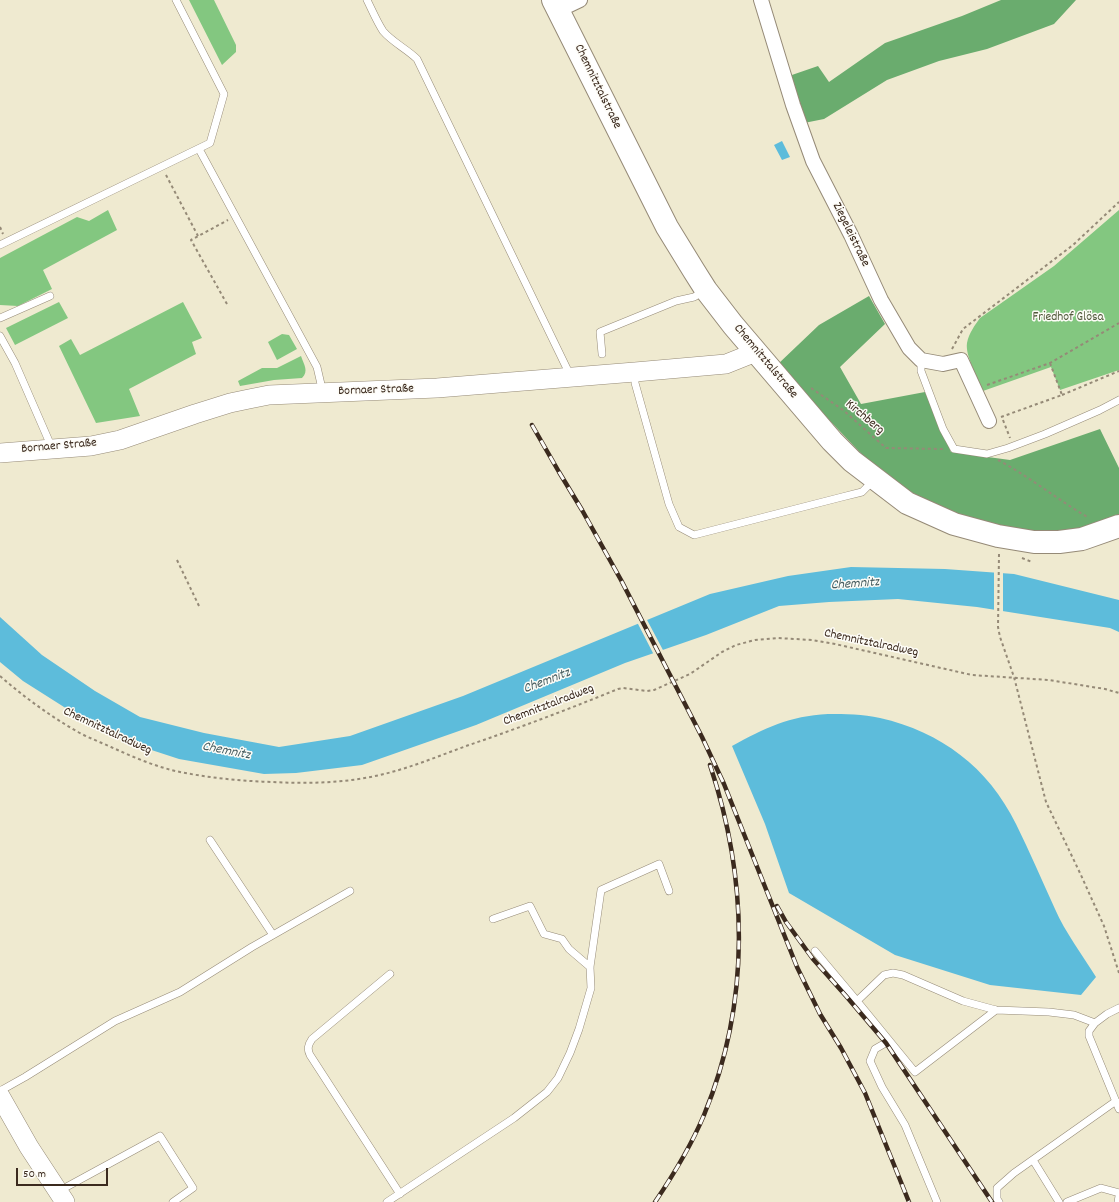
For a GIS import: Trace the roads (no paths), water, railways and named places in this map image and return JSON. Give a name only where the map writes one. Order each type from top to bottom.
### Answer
[{"type":"main road","name":"Chemnitztalstraße","points":[[556,5],[667,227],[706,290],[756,352],[832,441],[852,461],[874,480],[907,503],[939,518],[968,529],[1034,542],[1059,542],[1082,539],[1114,528]]},
{"type":"main road","name":"Bornaer Straße","points":[[0,453],[91,446],[120,440],[195,414],[249,398],[282,394],[429,389],[726,364],[756,352]]},
{"type":"main road","points":[[0,1096],[28,1147],[62,1197]]},
{"type":"street","points":[[556,5],[580,0]]},
{"type":"street","name":"Ziegeleistraße","points":[[761,0],[793,105],[813,161],[851,235],[881,300],[909,348],[922,360]]},
{"type":"street","points":[[922,360],[943,364],[961,360],[974,390],[995,419]]},
{"type":"lane","points":[[0,246],[210,144],[224,94],[176,0]]},
{"type":"lane","points":[[367,0],[384,31],[396,42],[410,51],[417,59],[571,377]]},
{"type":"lane","points":[[199,149],[317,367],[323,393]]},
{"type":"lane","points":[[602,354],[600,332],[676,301],[694,297],[706,290]]},
{"type":"lane","points":[[0,318],[50,296]]},
{"type":"lane","points":[[0,336],[15,363],[53,450]]},
{"type":"lane","points":[[922,360],[921,371],[943,429],[954,449],[987,454],[1045,434],[1119,400]]},
{"type":"lane","points":[[634,372],[635,383],[669,504],[680,527],[694,535],[862,492],[874,480]]},
{"type":"lane","points":[[210,840],[273,935]]},
{"type":"lane","points":[[387,1202],[514,1118],[547,1092],[558,1078],[579,1029],[591,988],[590,967],[601,890],[659,864],[669,891]]},
{"type":"lane","points":[[0,1091],[114,1021],[180,992],[273,935],[350,891]]},
{"type":"lane","points":[[493,920],[530,906],[544,934],[562,939],[569,950],[590,967]]},
{"type":"lane","points":[[816,951],[915,1072],[996,1010]]},
{"type":"lane","points":[[857,1001],[884,975],[893,972],[963,1001],[996,1010],[1049,1012],[1074,1015],[1095,1023]]},
{"type":"lane","points":[[390,974],[312,1039],[308,1046],[308,1051],[400,1194]]},
{"type":"lane","points":[[1119,1008],[1107,1014],[1095,1023],[1089,1031],[1090,1042],[1119,1109]]},
{"type":"lane","points":[[889,1041],[875,1049],[870,1061],[882,1087],[906,1125],[937,1202]]},
{"type":"lane","points":[[999,1202],[997,1199],[996,1188],[1014,1173],[1116,1101]]},
{"type":"lane","points":[[62,1197],[160,1136],[193,1188],[173,1202]]},
{"type":"lane","points":[[1033,1160],[1059,1202]]},
{"type":"lane","points":[[1067,1202],[1101,1188],[1119,1193]]},
{"type":"lane","points":[[1118,1202],[1119,1196]]},
{"type":"water","points":[[782,141],[790,157],[782,160],[774,145]]},
{"type":"water","name":"Chemnitz","points":[[851,567],[945,569],[1014,574],[1119,600],[1119,632],[1110,628],[977,607],[898,599],[779,606],[706,635],[625,663],[476,725],[362,765],[296,773],[264,774],[179,759],[127,742],[64,707],[23,681],[0,662],[0,617],[42,655],[95,691],[140,717],[204,733],[279,747],[350,736],[463,696],[710,594],[788,576]]},
{"type":"water","points":[[828,714],[854,714],[880,718],[923,732],[960,755],[977,769],[992,785],[1016,824],[1064,926],[1096,977],[1081,995],[990,985],[895,955],[789,893],[765,824],[732,746],[767,728],[789,720]]},
{"type":"railway","points":[[532,425],[621,580],[702,737],[724,784],[797,967],[820,1014],[841,1048],[865,1093],[909,1202]]},
{"type":"railway","points":[[655,1202],[682,1160],[704,1115],[719,1072],[730,1029],[737,985],[739,940],[737,896],[732,852],[723,808],[710,765]]},
{"type":"railway","points":[[777,906],[786,922],[813,959],[886,1043],[992,1202]]},
{"type":"park label","name":"Friedhof Glösa","points":[[1068,318]]}]
